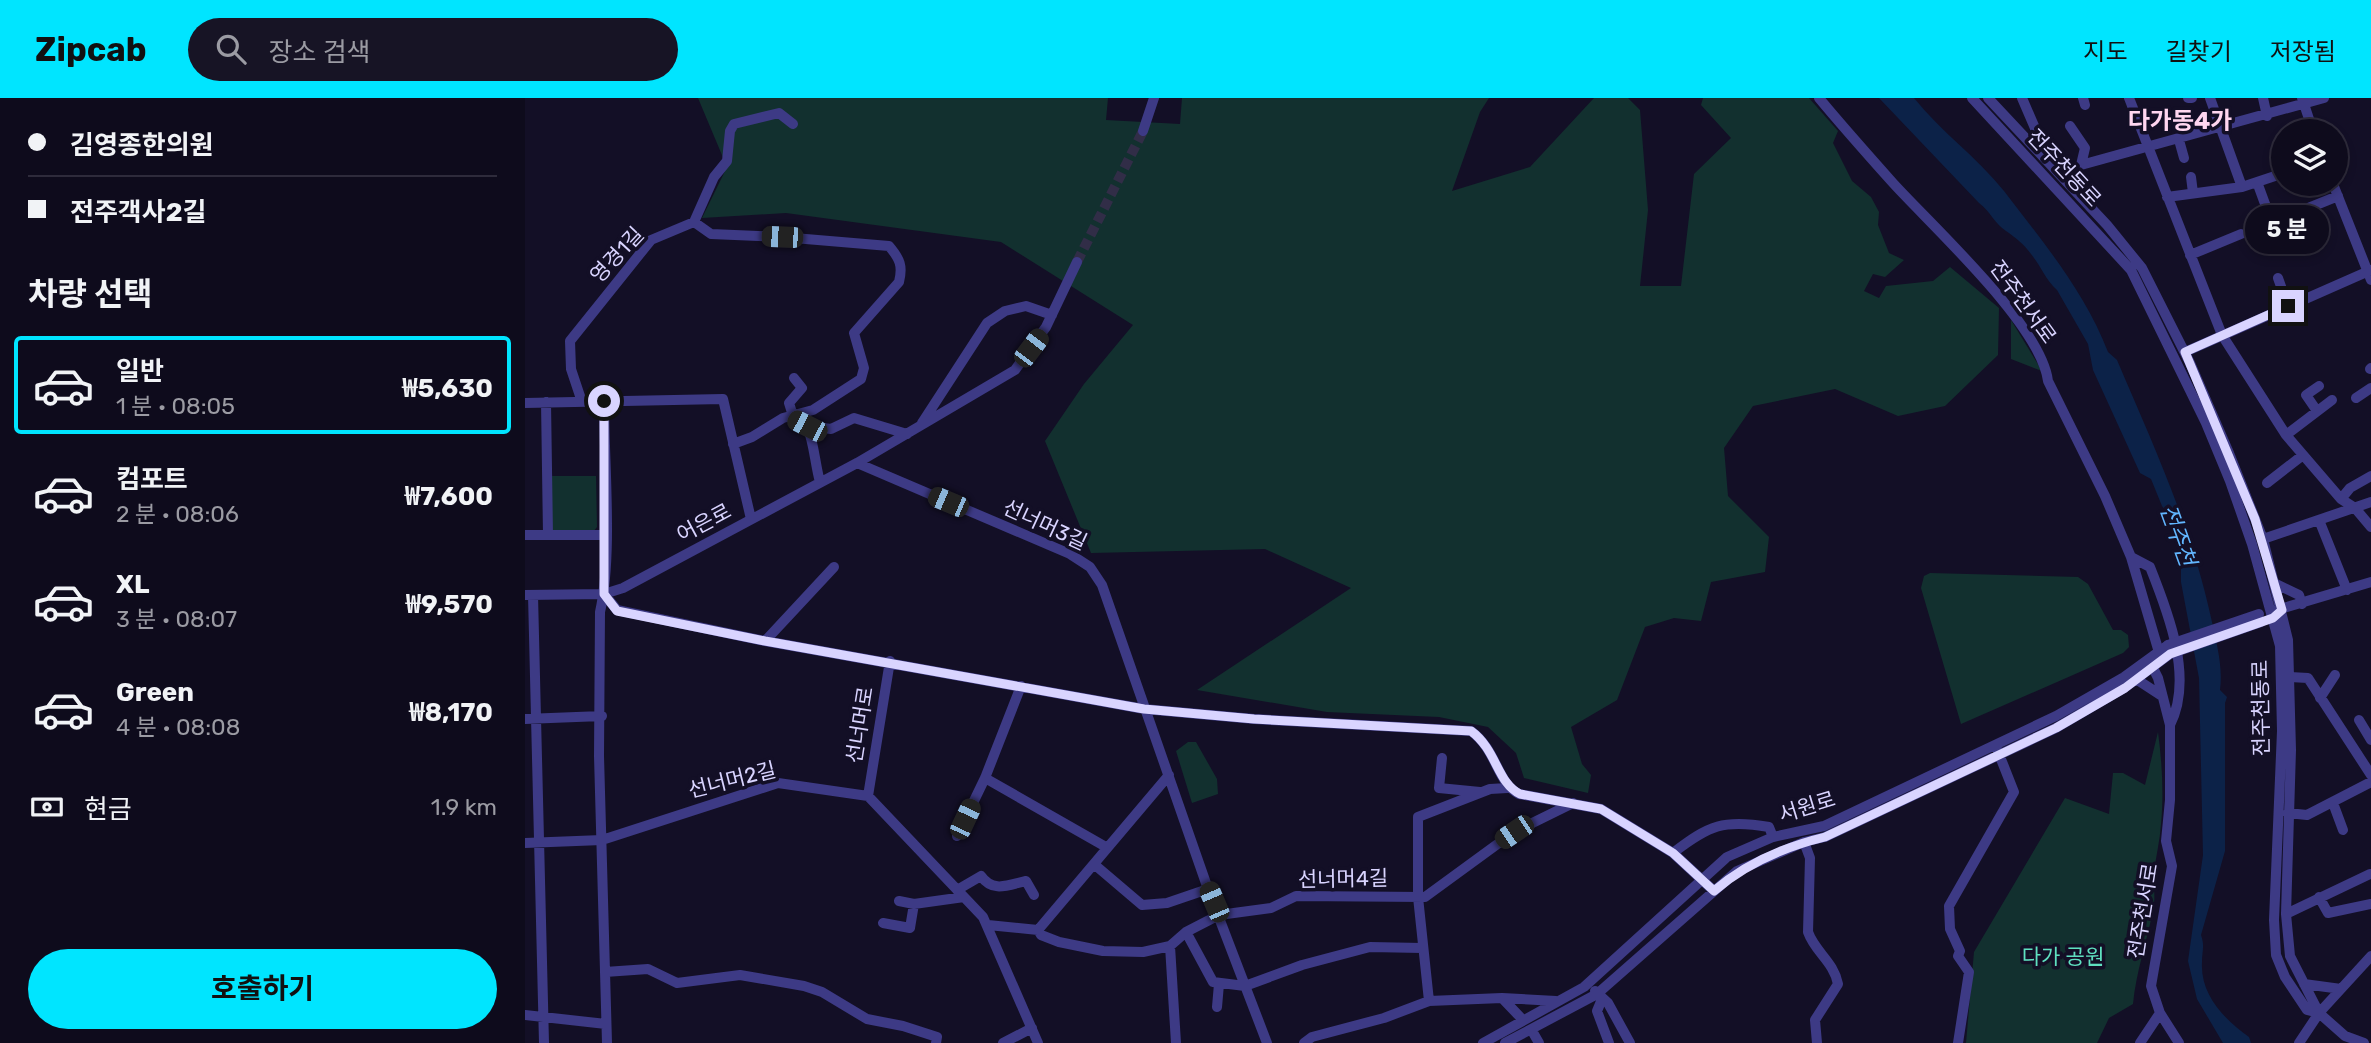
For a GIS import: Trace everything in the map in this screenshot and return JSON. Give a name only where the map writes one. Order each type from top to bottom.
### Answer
[{"type":"street","points":[[1143,131],[1154,98]]},
{"type":"street","name":"전주천서로","points":[[1819,98],[1894,184],[1974,267],[2025,332],[2046,367],[2048,381],[2089,462],[2131,557],[2165,649]]},
{"type":"street","name":"전주천동로","points":[[1972,98],[2131,271],[2206,423],[2275,613],[2290,677],[2286,915],[2290,956],[2319,1013],[2340,1032],[2364,1043]]},
{"type":"street","name":"전주천동로","points":[[1988,98],[2062,176],[2142,268],[2185,352],[2263,539],[2273,583],[2280,646],[2283,731],[2273,920],[2276,955],[2285,977],[2307,1010],[2319,1013]]},
{"type":"street","points":[[2022,98],[2041,142],[2048,149]]},
{"type":"street","points":[[2129,98],[2222,335],[2286,435],[2341,499],[2355,508],[2371,527]]},
{"type":"street","points":[[2263,98],[2267,116]]},
{"type":"street","points":[[2062,176],[2070,168],[2267,116],[2303,102],[2324,98]]},
{"type":"street","points":[[2211,99],[2242,187]]},
{"type":"street","points":[[2303,102],[2309,119]]},
{"type":"street","points":[[733,444],[793,415],[813,410],[861,379],[864,368],[854,333],[899,282],[900,259],[889,246],[711,234],[694,222],[714,177],[727,161],[730,131],[734,124],[779,113],[793,124]]},
{"type":"street","points":[[2070,125],[2085,148],[2081,165]]},
{"type":"street","points":[[2179,140],[2184,158]]},
{"type":"street","points":[[2191,177],[2193,193]]},
{"type":"street","points":[[2167,197],[2242,187],[2271,177]]},
{"type":"street","points":[[2257,182],[2272,223]]},
{"type":"street","points":[[2185,352],[2288,306],[2370,274],[2338,196],[2301,211]]},
{"type":"street","name":"영경1길","points":[[582,402],[571,369],[570,341],[651,240],[694,222]]},
{"type":"street","points":[[2190,255],[2241,234]]},
{"type":"street","name":"어은로","points":[[544,1043],[538,788],[531,719],[534,664],[529,595],[604,594],[623,588],[857,463],[1015,370],[1052,314],[1077,262]]},
{"type":"street","points":[[2278,278],[2288,306]]},
{"type":"street","name":"어은로","points":[[921,425],[988,323],[1005,311],[1026,306],[1052,314]]},
{"type":"street","points":[[795,378],[802,388],[789,403],[793,419],[807,426],[831,429],[854,418],[907,434]]},
{"type":"street","points":[[2317,411],[2306,395],[2319,386]]},
{"type":"street","points":[[2357,398],[2371,388]]},
{"type":"street","points":[[525,402],[723,399],[751,519]]},
{"type":"street","points":[[2286,435],[2332,400]]},
{"type":"street","points":[[604,401],[605,535],[604,594],[600,612],[600,788],[607,1043]]},
{"type":"street","points":[[546,402],[548,535]]},
{"type":"street","points":[[807,426],[820,482]]},
{"type":"street","points":[[2267,482],[2303,454]]},
{"type":"street","name":"선너머3길","points":[[857,463],[1070,554],[1090,567],[1101,585],[1208,889],[1268,1043]]},
{"type":"street","points":[[2341,499],[2350,488],[2371,476]]},
{"type":"street","points":[[2263,539],[2371,502]]},
{"type":"street","points":[[2319,520],[2347,590]]},
{"type":"street","points":[[525,535],[605,535]]},
{"type":"street","points":[[2131,557],[2150,567],[2170,627],[2178,665],[2178,710],[2170,725]]},
{"type":"street","points":[[765,641],[834,567]]},
{"type":"street","points":[[2273,583],[2278,582],[2281,588],[2299,595],[2302,604]]},
{"type":"street","points":[[2165,649],[2371,582]]},
{"type":"street","name":"선너머로","points":[[604,594],[617,611],[765,641],[1144,709],[1254,719],[1471,731],[1485,741],[1507,788]]},
{"type":"street","name":"서원로","points":[[1483,1043],[1527,1025],[1560,1006],[1589,983],[1727,857],[1773,837],[1824,826],[1996,748],[2056,728],[2136,679],[2152,666],[2165,649]]},
{"type":"street","name":"서원로","points":[[1560,1006],[1600,997],[1738,871],[1804,842],[1825,837],[2078,703],[2124,677],[2165,649]]},
{"type":"street","name":"선너머로","points":[[868,796],[890,662]]},
{"type":"street","name":"전주천서로","points":[[2152,666],[2170,725],[2170,800],[2166,841],[2172,866],[2151,986],[2173,1040]]},
{"type":"street","points":[[2320,698],[2335,675]]},
{"type":"street","points":[[2290,677],[2308,678],[2371,775]]},
{"type":"street","points":[[2136,679],[2162,696]]},
{"type":"street","points":[[957,836],[985,778],[1021,687]]},
{"type":"street","points":[[531,719],[602,716]]},
{"type":"street","points":[[2359,720],[2371,740]]},
{"type":"street","points":[[1958,1043],[1969,972],[1958,956],[1960,951],[1949,929],[1949,906],[2014,792],[1996,748]]},
{"type":"street","points":[[1442,758],[1439,788],[1482,792]]},
{"type":"street","points":[[1038,930],[1169,775]]},
{"type":"street","points":[[985,778],[1106,847]]},
{"type":"street","points":[[2288,813],[2307,815],[2371,782]]},
{"type":"street","name":"선너머2길","points":[[525,843],[602,841],[778,783],[868,796]]},
{"type":"street","points":[[1507,788],[1520,794],[1601,809],[1673,853],[1714,891]]},
{"type":"street","name":"선너머4길","points":[[1429,1002],[1422,948],[1418,817],[1482,792],[1507,788]]},
{"type":"street","points":[[868,796],[988,925],[1038,1043]]},
{"type":"street","name":"선너머4길","points":[[1219,915],[1271,908],[1296,896],[1425,897],[1514,832],[1573,803]]},
{"type":"street","points":[[2333,803],[2343,830]]},
{"type":"street","points":[[1673,853],[1709,829],[1736,821],[1769,827],[1773,837]]},
{"type":"street","points":[[1804,842],[1810,858],[1808,932],[1836,973],[1837,984],[1815,1020],[1817,1043]]},
{"type":"street","points":[[1095,865],[1142,905],[1167,902],[1208,889]]},
{"type":"street","points":[[2286,915],[2369,874]]},
{"type":"street","points":[[899,901],[914,905],[961,894],[981,876],[986,883],[997,888],[1026,881],[1034,895]]},
{"type":"street","points":[[2319,897],[2328,913],[2371,904]]},
{"type":"street","points":[[883,923],[910,928],[914,905]]},
{"type":"street","points":[[988,925],[1038,930],[1059,942],[1127,953],[1170,946],[1186,932],[1219,915]]},
{"type":"street","points":[[1186,932],[1213,982],[1245,986],[1282,972],[1370,947],[1422,948]]},
{"type":"street","points":[[1170,946],[1177,1043]]},
{"type":"street","points":[[2299,1043],[2319,1013],[2371,956]]},
{"type":"street","points":[[605,972],[649,968],[677,983],[740,975],[804,986],[822,992],[867,1020],[903,1026],[937,1037],[936,1043]]},
{"type":"street","points":[[1589,983],[1608,1003],[1630,1043]]},
{"type":"street","points":[[1217,1007],[1219,984]]},
{"type":"street","points":[[2304,984],[2341,989]]},
{"type":"street","points":[[1600,997],[1597,1011],[1609,1043]]},
{"type":"street","points":[[1502,998],[1527,1025],[1539,1043]]},
{"type":"street","points":[[1304,1043],[1312,1037],[1429,1002],[1502,998],[1560,1006]]},
{"type":"street","points":[[2140,1043],[2160,1013]]},
{"type":"street","points":[[525,1015],[606,1024]]},
{"type":"street","name":"서원로","points":[[1505,1043],[1527,1025]]},
{"type":"street","points":[[1003,1043],[1032,1028]]},
{"type":"green space","points":[[698,98],[1108,98],[1106,120],[1180,124],[1182,98],[1489,98],[1480,112],[1452,191],[1530,167],[1594,98],[1628,98],[1640,110],[1648,210],[1640,286],[1681,286],[1694,174],[1731,138],[1701,105],[1703,98],[1809,98],[1838,131],[1833,143],[1852,181],[1871,197],[1879,212],[1878,225],[1889,253],[1904,260],[1885,277],[1873,274],[1864,291],[1879,298],[1886,286],[1933,281],[1950,267],[1999,308],[1998,355],[1945,406],[1898,416],[1835,389],[1753,406],[1724,448],[1728,496],[1769,537],[1765,572],[1711,582],[1701,621],[1674,618],[1645,627],[1617,700],[1571,727],[1582,764],[1591,775],[1588,793],[1524,778],[1516,753],[1488,727],[1439,717],[1327,712],[1197,690],[1351,588],[1265,549],[1091,553],[1045,441],[1084,384],[1133,325],[1001,242],[786,213],[702,218],[727,167]]},
{"type":"green space","points":[[2011,320],[2042,371],[2011,359]]},
{"type":"green space","points":[[551,476],[596,476],[597,527],[593,532],[551,531]]},
{"type":"green space","points":[[1930,573],[2078,577],[2088,584],[2113,630],[2121,630],[2128,635],[2129,647],[2123,653],[1961,724],[1921,588],[1924,576]]},
{"type":"green space","name":"다가 공원","points":[[2158,732],[2162,801],[2154,872],[2154,905],[2133,1004],[2109,1018],[2097,1043],[1966,1043],[1974,952],[2065,798],[2109,814],[2113,773],[2123,773],[2145,785]]},
{"type":"green space","points":[[1188,742],[1196,742],[1217,779],[1218,794],[1192,803],[1176,751]]},
{"type":"water","name":"전주천","points":[[1879,98],[1914,98],[2004,191],[2048,249],[2088,309],[2108,352],[2117,360],[2171,488],[2204,587],[2219,656],[2220,690],[2227,697],[2225,851],[2201,935],[2202,974],[2216,1006],[2231,1023],[2249,1037],[2251,1043],[2223,1043],[2197,999],[2188,961],[2203,855],[2199,678],[2181,582],[2181,554],[2171,518],[2162,506],[2151,479],[2140,473],[2093,370],[2088,344],[2057,290],[2026,247],[1999,225]]},
{"type":"tunnel","points":[[1077,262],[1143,131]]},
{"type":"district","name":"다가동4가","points":[[2180,121]]},
{"type":"route","points":[[604,401],[604,594],[617,611],[765,641],[1144,709],[1254,719],[1471,731],[1485,741],[1507,788],[1520,794],[1601,809],[1673,853],[1714,891],[1738,871],[1804,842],[1825,837],[1959,771],[2056,728],[2125,688],[2170,654],[2273,618],[2282,610],[2263,539],[2185,352],[2288,306]]}]
